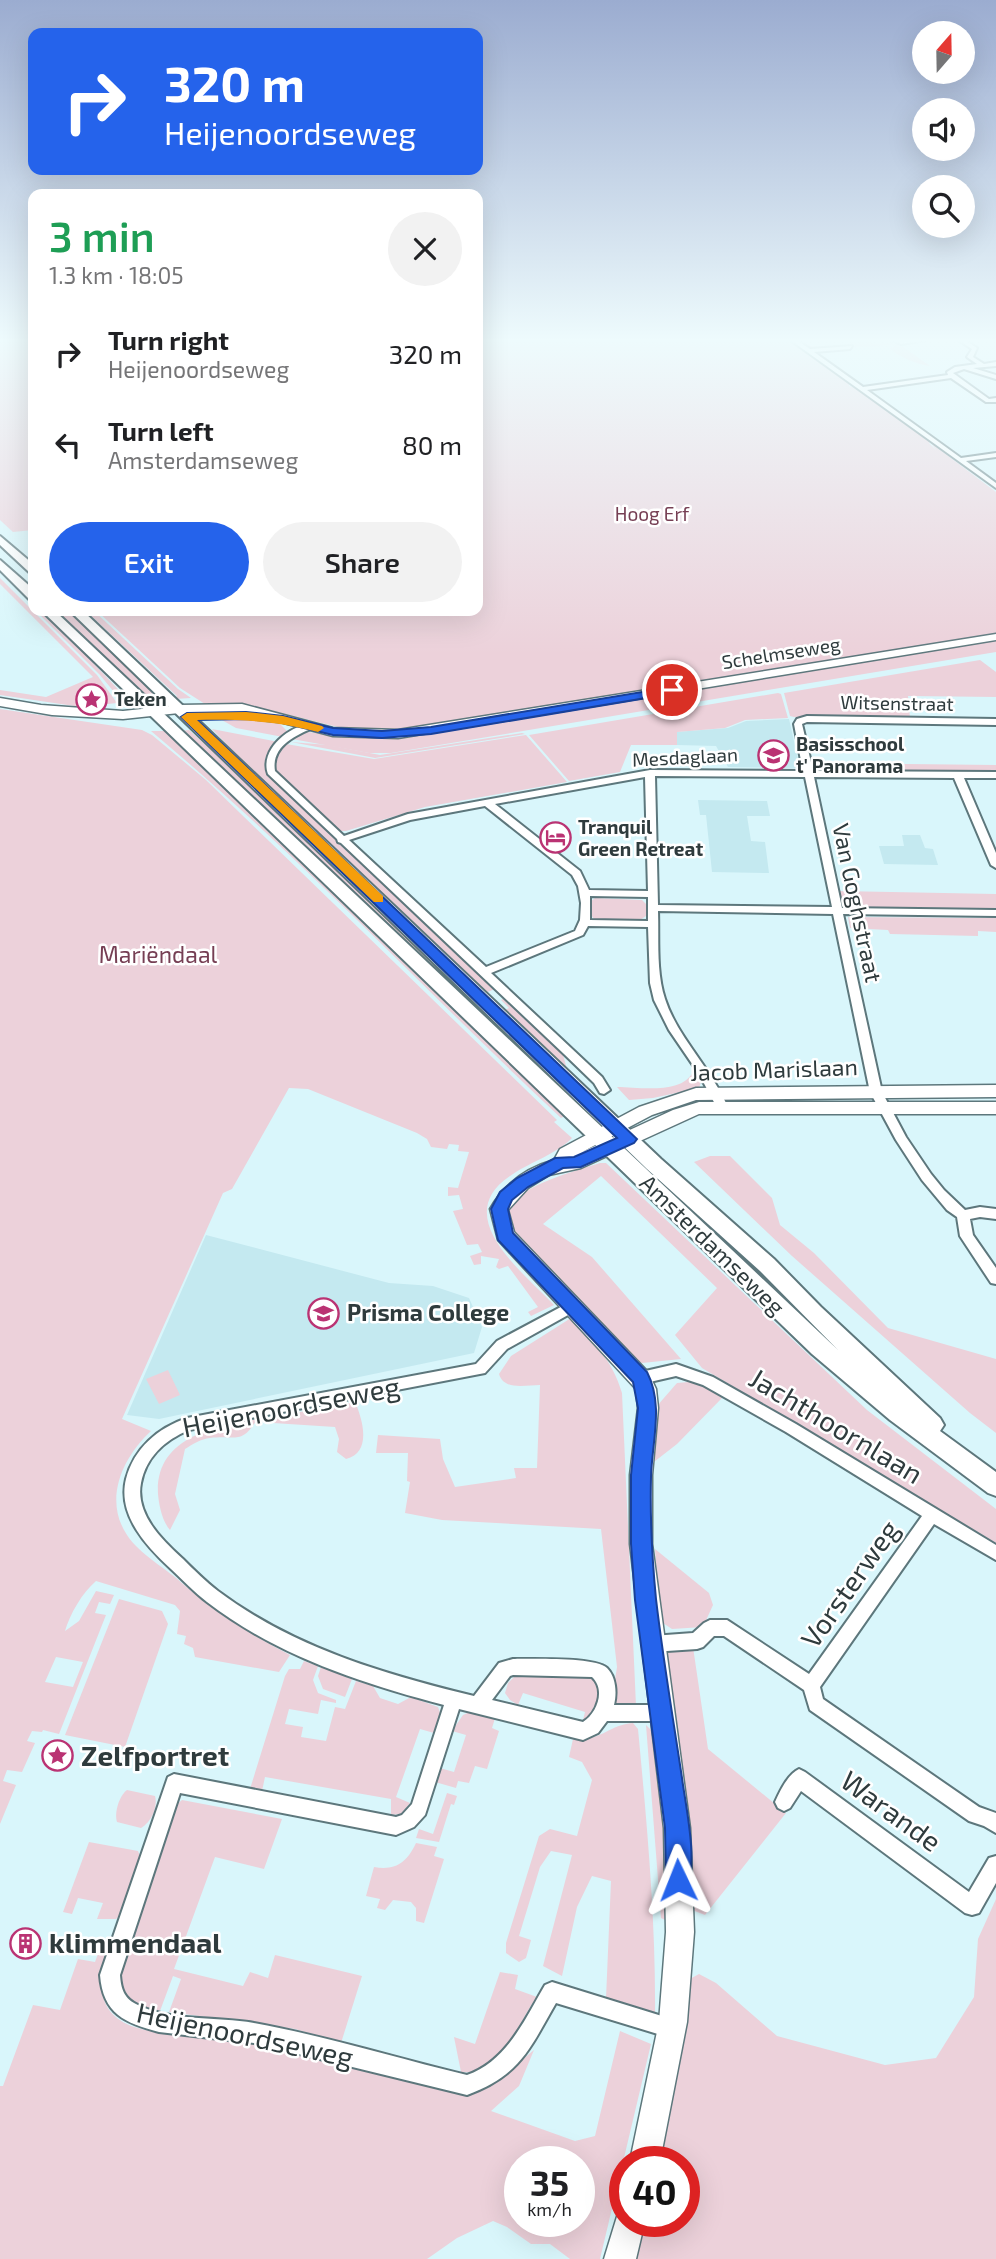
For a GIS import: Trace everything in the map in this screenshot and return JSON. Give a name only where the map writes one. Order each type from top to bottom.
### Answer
[{"type":"main road","points":[[0,538],[28,565]]},
{"type":"main road","points":[[0,563],[28,591]]},
{"type":"main road","name":"Amsterdamseweg","points":[[53,616],[156,715],[613,1137],[767,1265],[813,1313],[925,1419],[996,1476]]},
{"type":"main road","name":"Amsterdamseweg","points":[[81,616],[613,1137],[820,1348],[898,1413],[996,1486]]},
{"type":"street","points":[[938,444],[996,486]]},
{"type":"street","points":[[959,460],[996,455]]},
{"type":"street","name":"Schelmseweg","points":[[0,702],[110,720],[183,713],[283,719],[357,734],[431,730],[996,637]]},
{"type":"street","name":"Witsenstraat","points":[[798,722],[807,719],[996,722]]},
{"type":"street","name":"Van Goghstraat","points":[[798,722],[876,1092]]},
{"type":"street","points":[[310,726],[294,733],[274,750],[269,767],[276,777],[598,1080],[604,1090]]},
{"type":"street","points":[[650,773],[655,984],[658,1002],[719,1099]]},
{"type":"street","name":"Mesdaglaan","points":[[341,840],[408,817],[650,773],[996,775]]},
{"type":"street","points":[[958,775],[996,864]]},
{"type":"street","points":[[484,972],[579,933],[585,923],[582,880],[486,802]]},
{"type":"street","points":[[585,893],[654,894]]},
{"type":"street","points":[[654,908],[996,913]]},
{"type":"street","points":[[585,923],[654,924]]},
{"type":"street","name":"Jacob Marislaan","points":[[613,1137],[719,1099],[876,1092],[996,1091]]},
{"type":"street","name":"Jacob Marislaan","points":[[876,1092],[883,1109]]},
{"type":"street","name":"Jacob Marislaan","points":[[719,1099],[883,1109],[996,1108]]},
{"type":"street","points":[[883,1109],[948,1205],[963,1215],[980,1212],[996,1214]]},
{"type":"street","points":[[613,1137],[576,1163],[561,1163],[522,1182],[506,1196],[499,1209],[505,1235],[641,1378],[646,1389],[648,1408],[641,1475],[641,1544],[660,1713],[690,1932],[648,2146]]},
{"type":"street","points":[[963,1215],[967,1237],[996,1279]]},
{"type":"street","name":"Heijenoordseweg","points":[[572,1306],[502,1345],[480,1369],[187,1424],[158,1439],[142,1457],[134,1472],[131,1497],[136,1513],[167,1555],[214,1598],[245,1620],[292,1646],[346,1670],[583,1731],[592,1728],[605,1713]]},
{"type":"street","name":"Jachthoornlaan","points":[[641,1378],[676,1370],[708,1381],[792,1428],[996,1553]]},
{"type":"street","name":"Vorsterweg","points":[[811,1685],[932,1514]]},
{"type":"street","points":[[652,1644],[697,1641],[710,1629],[727,1628],[811,1685],[816,1704],[975,1815],[988,1818],[996,1824]]},
{"type":"street","points":[[479,1704],[505,1669],[594,1669],[602,1672],[606,1678],[605,1713],[660,1713]]},
{"type":"street","name":"Heijenoordseweg","points":[[454,1699],[419,1809],[408,1821],[396,1826],[174,1783],[110,1975],[110,1989],[117,2004],[134,2015],[169,2023],[227,2028],[288,2040],[467,2085],[486,2080],[511,2060],[552,1992],[671,2028]]},
{"type":"street","name":"Warande","points":[[784,1802],[799,1778],[972,1906],[996,1865]]},
{"type":"street","points":[[620,2259],[626,2237]]},
{"type":"shaded area","points":[[789,719],[800,768],[728,767],[716,746],[677,745],[676,732],[728,728],[746,721]]},
{"type":"shaded area","points":[[698,800],[767,801],[770,816],[747,816],[751,841],[765,842],[769,873],[712,872],[706,815],[700,815]]},
{"type":"shaded area","points":[[902,835],[920,835],[925,848],[933,849],[938,865],[884,864],[879,846],[904,846]]},
{"type":"shaded area","name":"Prisma College","points":[[206,1235],[389,1283],[433,1286],[469,1298],[482,1327],[474,1353],[159,1419],[127,1415]]},
{"type":"green space","points":[[0,444],[28,444],[28,530],[13,532],[0,520]]},
{"type":"green space","name":"Hoog Erf","points":[[483,444],[930,444],[936,450],[933,444],[996,492],[996,635],[417,729],[350,730],[253,706],[205,704],[180,688],[102,616],[483,616]]},
{"type":"green space","points":[[0,578],[28,606],[28,612],[0,584]]},
{"type":"green space","points":[[32,616],[38,616],[97,675],[117,703],[81,707],[0,695],[0,690],[46,697],[93,677]]},
{"type":"green space","points":[[41,616],[49,616],[131,703],[124,704],[100,675]]},
{"type":"green space","points":[[60,616],[75,616],[163,700],[153,701]]},
{"type":"green space","points":[[91,616],[99,616],[191,698],[175,699],[177,696]]},
{"type":"green space","points":[[996,639],[996,652],[391,753],[369,753],[292,739],[308,732],[355,738],[396,737]]},
{"type":"green space","points":[[980,660],[996,672],[996,697],[908,696],[910,718],[794,717],[790,716],[784,693]]},
{"type":"green space","points":[[781,694],[788,718],[745,720],[725,728],[677,732],[677,745],[631,745],[620,772],[569,781],[529,735]]},
{"type":"green space","name":"Mariëndaal","points":[[0,709],[142,730],[152,735],[206,780],[557,1120],[554,1122],[572,1138],[513,1174],[495,1190],[487,1207],[489,1225],[497,1242],[510,1260],[554,1305],[531,1316],[528,1312],[538,1307],[508,1266],[499,1269],[496,1267],[499,1259],[481,1256],[481,1264],[474,1265],[470,1256],[482,1252],[478,1244],[467,1245],[453,1211],[463,1209],[459,1195],[448,1196],[448,1187],[458,1188],[469,1152],[458,1151],[459,1145],[449,1144],[447,1149],[431,1147],[427,1139],[417,1133],[308,1089],[289,1088],[232,1189],[223,1193],[122,1419],[151,1431],[132,1453],[125,1466],[117,1493],[117,1507],[127,1535],[146,1555],[221,1613],[290,1655],[279,1672],[195,1657],[193,1648],[184,1644],[186,1636],[177,1634],[180,1611],[175,1605],[96,1581],[77,1604],[65,1631],[79,1621],[96,1591],[114,1595],[110,1604],[99,1602],[95,1613],[106,1615],[59,1734],[43,1730],[32,1731],[27,1741],[35,1743],[22,1772],[7,1770],[3,1781],[16,1785],[0,1824]],"holes":[[[56,1657],[83,1662],[73,1687],[45,1682]]]},
{"type":"green space","points":[[236,718],[280,724],[288,732],[283,737],[236,728],[220,719]]},
{"type":"green space","points":[[212,729],[279,742],[267,756],[267,773],[495,989],[485,993],[276,796]]},
{"type":"green space","points":[[189,730],[256,789],[588,1104],[580,1108],[180,731]]},
{"type":"green space","points":[[151,731],[165,731],[482,1031],[503,1058],[534,1088],[568,1114],[561,1118],[308,872]]},
{"type":"green space","points":[[525,734],[375,758],[291,742],[328,745],[380,755]]},
{"type":"green space","points":[[526,735],[567,782],[425,807],[346,831],[337,831],[274,770],[274,759],[286,744],[374,759]]},
{"type":"green space","points":[[816,763],[996,765],[996,772],[820,770]]},
{"type":"green space","points":[[839,891],[996,894],[996,911],[849,907],[842,905]]},
{"type":"green space","points":[[595,898],[642,900],[646,904],[646,916],[640,920],[594,919],[590,902]]},
{"type":"green space","points":[[848,917],[996,918],[996,932],[978,931],[978,936],[890,934],[888,930],[850,928]]},
{"type":"green space","points":[[505,998],[562,1051],[568,1073],[523,1035],[505,1010],[509,1008],[501,1000]]},
{"type":"green space","points":[[693,1072],[698,1077],[693,1079],[701,1082],[699,1088],[653,1098],[629,1100],[617,1087],[669,1087],[687,1079]]},
{"type":"green space","points":[[710,1156],[730,1156],[772,1198],[780,1225],[814,1253],[888,1328],[996,1359],[996,1433],[792,1256],[694,1162]]},
{"type":"green space","points":[[606,1163],[867,1410],[996,1509],[996,1543],[702,1368],[675,1335],[717,1288],[601,1176],[543,1224],[592,1257],[681,1359],[642,1363],[631,1357],[515,1234],[511,1224],[511,1207],[526,1192],[551,1179]]},
{"type":"green space","points":[[571,1318],[608,1361],[622,1393],[636,1706],[615,1707],[612,1699],[617,1667],[601,1529],[442,1520],[405,1513],[410,1482],[407,1481],[408,1453],[376,1453],[378,1435],[440,1439],[443,1459],[455,1487],[516,1478],[514,1468],[537,1468],[540,1385],[510,1385],[499,1374],[511,1356]]},
{"type":"green space","points":[[168,1370],[180,1395],[159,1404],[146,1379]]},
{"type":"green space","points":[[677,1383],[701,1384],[722,1398],[677,1444],[650,1465],[657,1406]]},
{"type":"green space","points":[[355,1402],[363,1426],[362,1443],[354,1456],[346,1459],[337,1452],[339,1439],[335,1427],[273,1423],[272,1417]]},
{"type":"green space","points":[[257,1419],[242,1436],[207,1439],[185,1449],[175,1494],[180,1510],[170,1530],[163,1518],[158,1494],[160,1475],[166,1459],[177,1447],[206,1431]]},
{"type":"green space","points":[[655,1549],[709,1593],[713,1605],[703,1627],[672,1629],[660,1621]]},
{"type":"green space","points":[[119,1599],[162,1611],[168,1624],[125,1747],[65,1735]]},
{"type":"green space","points":[[693,1647],[708,1749],[786,1813],[705,1915],[692,1910],[665,1656],[670,1650]]},
{"type":"green space","points":[[304,1661],[318,1666],[313,1680],[318,1693],[336,1700],[336,1703],[321,1700],[318,1714],[289,1709],[285,1724],[303,1727],[301,1737],[326,1741],[335,1707],[345,1709],[356,1681],[373,1686],[380,1698],[398,1704],[411,1697],[438,1707],[441,1715],[434,1733],[420,1729],[396,1797],[410,1803],[401,1814],[391,1815],[391,1799],[265,1777],[262,1791],[250,1789],[285,1676],[289,1669],[300,1669]]},
{"type":"green space","points":[[321,1667],[352,1679],[345,1697],[323,1689],[318,1676]]},
{"type":"green space","points":[[517,1674],[593,1676],[598,1681],[598,1699],[585,1725],[582,1724],[585,1712],[523,1693],[518,1705],[510,1700],[505,1693],[508,1683]]},
{"type":"green space","points":[[472,1711],[496,1715],[492,1728],[499,1731],[487,1769],[475,1766],[469,1783],[458,1781],[456,1788],[435,1782],[440,1768],[454,1772],[466,1735],[452,1731],[463,1715]]},
{"type":"green space","points":[[633,1723],[638,1729],[648,1837],[655,2018],[606,1998],[611,1881],[592,1876],[577,1907],[562,1976],[543,1966],[572,1855],[551,1851],[540,1867],[519,1936],[531,1940],[526,1958],[519,1962],[506,1953],[506,1943],[539,1836],[550,1829],[577,1836],[592,1780],[582,1762],[569,1757],[573,1739],[592,1738],[624,1724]]},
{"type":"green space","points":[[646,1725],[654,1733],[660,1766],[673,1924],[661,1918]]},
{"type":"green space","points":[[127,1790],[155,1796],[153,1814],[141,1828],[117,1822],[118,1805]]},
{"type":"green space","points":[[447,1793],[457,1796],[454,1805],[451,1804],[439,1842],[416,1838],[419,1829],[433,1834]]},
{"type":"green space","points":[[182,1800],[282,1819],[264,1869],[215,1857],[174,1969],[243,1986],[250,1972],[268,1978],[275,1955],[362,1976],[341,2043],[295,2029],[169,2012],[181,1979],[173,1976],[160,2011],[135,2005],[122,1991],[118,1973],[174,1807]]},
{"type":"green space","points":[[89,1842],[138,1851],[140,1856],[121,1914],[116,1919],[97,1919],[103,1903],[78,1898],[72,1914],[63,1912]]},
{"type":"green space","points":[[416,1843],[437,1847],[434,1856],[444,1859],[424,1923],[416,1921],[416,1908],[411,1902],[393,1900],[385,1910],[377,1908],[380,1899],[366,1896],[374,1867],[389,1868],[400,1864]]},
{"type":"green space","points":[[996,1899],[996,2259],[636,2259],[641,2237],[700,2237],[700,2146],[659,2146],[679,2054],[688,1980],[699,1974],[716,1983],[777,2036],[885,2065],[936,2058],[974,1997],[978,1939]]},
{"type":"green space","points":[[103,1940],[108,1955],[103,1997],[117,2018],[136,2028],[243,2040],[467,2092],[488,2088],[534,2050],[519,2086],[491,2111],[575,2141],[595,2136],[620,2031],[651,2044],[627,2146],[609,2146],[609,2221],[600,2259],[570,2259],[550,2244],[531,2244],[521,2237],[595,2237],[595,2146],[504,2146],[504,2226],[493,2221],[457,2238],[427,2259],[0,2259],[0,2086],[3,2086],[33,2005],[60,2010],[78,1959],[95,1962]]},
{"type":"green space","points":[[500,1972],[518,1975],[515,1989],[537,1997],[498,2058],[476,2071],[461,2072],[454,2037],[475,2044]]},
{"type":"slow traffic","points":[[318,728],[283,719],[225,715],[187,717],[378,899]]},
{"type":"place","name":"Teken","points":[[91,699]]},
{"type":"place","name":"Basisschool t' Panorama","points":[[773,755]]},
{"type":"place","name":"Tranquil Green Retreat","points":[[555,838]]},
{"type":"place","name":"Prisma College","points":[[324,1313]]},
{"type":"place","name":"Zelfportret","points":[[58,1756]]},
{"type":"place","name":"klimmendaal","points":[[26,1943]]},
{"type":"route","points":[[672,690],[431,730],[382,735],[333,732],[283,719],[225,715],[187,717],[629,1139],[576,1163],[561,1163],[522,1182],[506,1196],[499,1209],[505,1235],[641,1378],[646,1389],[648,1408],[641,1475],[641,1544],[660,1713],[677,1828],[678,1880]]}]
